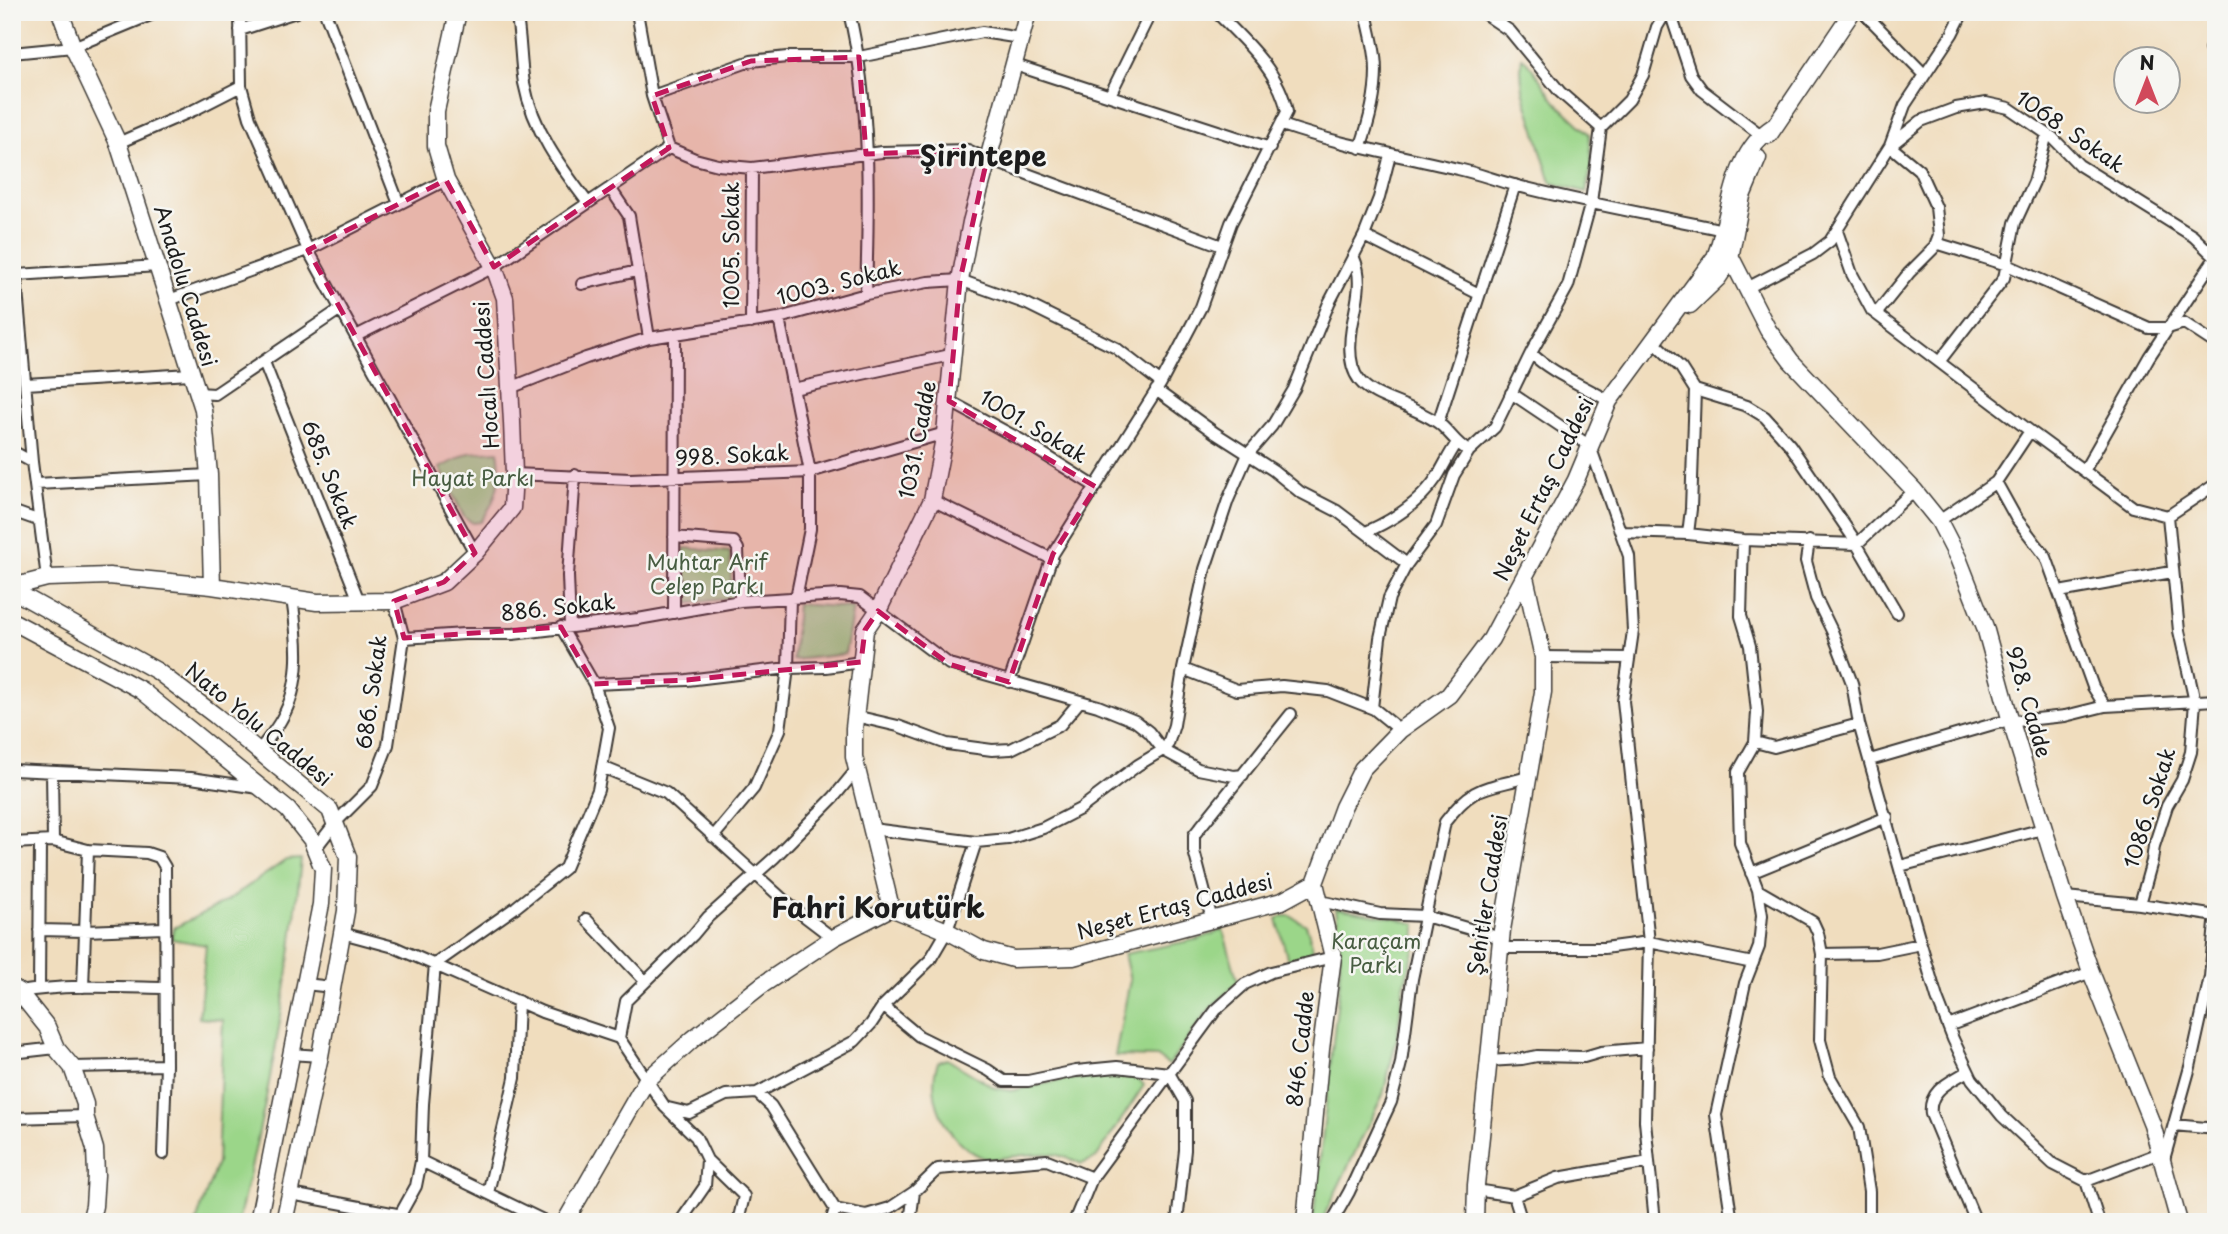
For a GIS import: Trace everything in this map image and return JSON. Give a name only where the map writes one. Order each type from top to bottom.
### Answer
[{"type":"street","name":"Anadolu Caddesi","points":[[61,12],[73,47],[118,142],[203,409],[209,475],[212,586]]},
{"type":"street","points":[[12,54],[73,47],[158,12]]},
{"type":"street","points":[[240,12],[241,86],[250,118],[308,250],[339,310],[356,336],[475,553]]},
{"type":"street","points":[[240,30],[296,12]]},
{"type":"street","points":[[325,12],[400,204]]},
{"type":"street","name":"Hocalı Caddesi","points":[[12,588],[47,578],[109,576],[212,586],[317,602],[394,601],[444,582],[475,553],[512,508],[514,474],[505,298],[494,267],[446,180],[436,146],[436,111],[458,12]]},
{"type":"street","points":[[585,12],[516,15],[524,83],[532,114],[556,161],[588,203]]},
{"type":"street","points":[[637,12],[652,96],[669,148],[695,159],[718,165],[752,168],[866,154],[968,150],[1222,246]]},
{"type":"street","points":[[849,12],[859,57],[869,199],[866,294]]},
{"type":"street","name":"1031. Cadde","points":[[891,908],[854,757],[855,716],[865,631],[878,611],[932,500],[950,401],[960,280],[971,222],[1028,12]]},
{"type":"street","points":[[1110,95],[1151,12]]},
{"type":"street","points":[[1009,682],[1052,559],[1159,386],[1202,307],[1222,246],[1242,200],[1287,112],[1284,94],[1250,47],[1216,12]]},
{"type":"street","points":[[1360,148],[1367,128],[1376,76],[1366,12]]},
{"type":"street","points":[[1482,12],[1500,22],[1521,43],[1560,92],[1601,128]]},
{"type":"street","points":[[1500,22],[1509,12]]},
{"type":"street","points":[[1372,708],[1380,638],[1390,598],[1407,564],[1436,525],[1454,475],[1469,451],[1495,427],[1568,286],[1591,202],[1601,128],[1629,100],[1643,75],[1657,27],[1667,12],[1672,18],[1691,75],[1702,90],[1767,131]]},
{"type":"street","name":"Neşet Ertaş Caddesi","points":[[891,908],[947,931],[984,951],[1013,959],[1073,957],[1282,901],[1315,883],[1343,807],[1362,769],[1400,730],[1449,695],[1492,639],[1576,480],[1609,401],[1715,257],[1735,182],[1767,131],[1852,12]]},
{"type":"street","points":[[1863,12],[1924,74]]},
{"type":"street","points":[[1876,314],[1909,273],[1934,248],[1939,234],[1936,206],[1919,170],[1890,146],[1905,105],[1952,34],[1963,12]]},
{"type":"street","points":[[652,96],[751,61],[787,57],[859,57],[982,32],[1020,38]]},
{"type":"street","points":[[1012,64],[1270,148]]},
{"type":"street","points":[[118,142],[194,110],[241,86]]},
{"type":"street","name":"1068. Sokak","points":[[1747,288],[1813,254],[1830,241],[1890,146],[1921,121],[1956,108],[1986,103],[2009,108],[2047,134],[2079,165],[2193,236],[2216,258]]},
{"type":"street","points":[[1282,125],[1360,148],[1458,169],[1722,234]]},
{"type":"street","name":"Neşet Ertaş Caddesi","points":[[1664,327],[1718,278],[1731,253],[1742,196],[1767,131]]},
{"type":"street","points":[[1939,362],[2004,278],[2015,223],[2034,182],[2047,134]]},
{"type":"street","points":[[356,336],[494,267],[669,148]]},
{"type":"street","points":[[872,829],[976,842],[1008,839],[1044,828],[1080,809],[1138,765],[1163,750],[1174,725],[1196,607],[1215,535],[1248,454],[1272,426],[1294,389],[1329,303],[1364,236],[1379,198],[1390,155]]},
{"type":"street","name":"1005. Sokak","points":[[751,323],[752,168]]},
{"type":"street","points":[[169,300],[308,250],[446,180]]},
{"type":"street","points":[[1438,423],[1515,185]]},
{"type":"street","points":[[610,188],[629,216],[649,338]]},
{"type":"street","points":[[1837,231],[1852,274],[1876,314],[2133,506],[2168,516],[2216,484]]},
{"type":"street","points":[[12,232],[32,462],[47,578]]},
{"type":"street","name":"928. Cadde","points":[[1722,234],[1768,330],[1791,362],[1914,490],[1939,521],[1964,569],[1978,606],[2065,897],[2091,972],[2152,1124],[2179,1222]]},
{"type":"street","points":[[1364,236],[1479,294]]},
{"type":"street","points":[[1936,243],[2007,265],[2149,328],[2168,328],[2184,323],[2216,344]]},
{"type":"street","points":[[1354,258],[1359,269],[1359,281],[1350,339],[1353,373],[1366,388],[1405,404],[1438,423],[1457,443],[1469,451]]},
{"type":"street","points":[[2084,471],[2168,328],[2216,258]]},
{"type":"street","points":[[15,274],[158,266]]},
{"type":"street","points":[[582,284],[637,271]]},
{"type":"street","name":"1003. Sokak","points":[[510,388],[586,358],[649,338],[779,318],[866,294],[928,282],[960,280],[1027,304],[1116,348],[1159,386],[1248,454],[1300,492],[1337,510],[1407,564]]},
{"type":"street","points":[[197,393],[215,394],[339,310]]},
{"type":"street","points":[[713,837],[754,788],[780,730],[793,598],[810,530],[810,472],[779,318]]},
{"type":"street","points":[[674,612],[675,334]]},
{"type":"street","points":[[1653,341],[1681,368],[1695,390],[1688,534]]},
{"type":"street","points":[[1531,353],[1548,368],[1577,381],[1609,401]]},
{"type":"street","points":[[793,389],[955,354]]},
{"type":"street","name":"685. Sokak","points":[[264,362],[359,601]]},
{"type":"street","points":[[26,384],[190,374]]},
{"type":"street","points":[[1695,390],[1747,406],[1765,417],[1790,445],[1857,544],[1897,613]]},
{"type":"street","points":[[1511,393],[1590,446],[1629,556],[1633,631],[1623,701],[1649,942],[1645,1121],[1655,1222]]},
{"type":"street","name":"1001. Sokak","points":[[950,401],[1021,440],[1096,487]]},
{"type":"street","points":[[1939,521],[1996,482],[2030,431]]},
{"type":"street","name":"998. Sokak","points":[[514,474],[630,479],[810,472],[945,433]]},
{"type":"street","points":[[1366,532],[1389,522],[1423,495],[1457,443]]},
{"type":"street","points":[[12,451],[32,462]]},
{"type":"street","points":[[36,484],[209,475]]},
{"type":"street","points":[[291,1194],[399,1218],[416,1186],[421,1161],[422,1104],[435,964],[516,907],[565,868],[598,790],[608,728],[594,684],[565,627],[575,475]]},
{"type":"street","points":[[1996,482],[2016,518],[2046,556],[2093,687],[2105,706]]},
{"type":"street","points":[[1621,532],[1857,544],[1914,490]]},
{"type":"street","points":[[932,500],[1052,559]]},
{"type":"street","points":[[12,511],[40,521]]},
{"type":"street","name":"1086. Sokak","points":[[2140,904],[2167,806],[2182,780],[2191,752],[2195,702],[2179,631],[2168,516]]},
{"type":"street","points":[[674,537],[734,542],[738,549],[740,601]]},
{"type":"street","points":[[1732,1222],[1716,1115],[1745,984],[1759,947],[1762,915],[1758,890],[1740,843],[1738,772],[1755,742],[1756,685],[1750,646],[1741,616],[1743,540]]},
{"type":"street","points":[[1808,541],[1806,561],[1816,598],[1852,682],[1859,724],[1921,944],[1948,1026],[1968,1071],[2002,1116],[2053,1164],[2086,1181],[2162,1159],[2190,1067],[2210,976],[2215,915],[2065,897]]},
{"type":"street","points":[[2059,592],[2172,572]]},
{"type":"street","name":"Şehitler Caddesi","points":[[1475,1222],[1500,943],[1542,692],[1542,657],[1525,577]]},
{"type":"street","name":"Nato Yolu Caddesi","points":[[12,588],[157,671],[330,810],[348,857],[346,911],[320,1056],[284,1222]]},
{"type":"street","name":"886. Sokak","points":[[404,638],[513,634],[740,601],[840,595],[860,597],[948,664],[1080,701],[1135,722],[1149,732],[1163,750],[1198,769],[1234,776],[1243,775]]},
{"type":"street","points":[[259,751],[282,719],[299,656],[292,598]]},
{"type":"street","name":"686. Sokak","points":[[315,849],[335,823],[372,786],[388,745],[404,638],[394,601]]},
{"type":"street","points":[[12,621],[141,691],[288,810],[311,839],[323,869],[321,904],[258,1222]]},
{"type":"street","points":[[1542,657],[1629,658]]},
{"type":"street","points":[[594,684],[687,680],[861,662]]},
{"type":"street","points":[[1183,669],[1237,690],[1282,685],[1328,691],[1372,708],[1400,730]]},
{"type":"street","points":[[1870,760],[1997,723],[2065,716],[2105,706],[2216,700]]},
{"type":"street","points":[[855,716],[898,726],[947,744],[992,750],[1011,749],[1060,725],[1080,701]]},
{"type":"street","points":[[1212,920],[1194,851],[1194,835],[1291,714]]},
{"type":"street","points":[[1755,742],[1774,747],[1859,724]]},
{"type":"street","points":[[602,767],[666,793],[787,903],[833,938]]},
{"type":"street","points":[[619,1038],[626,1001],[708,917],[834,797],[857,769]]},
{"type":"street","points":[[12,770],[191,778],[261,788]]},
{"type":"street","points":[[52,772],[53,841]]},
{"type":"street","points":[[1332,1222],[1391,1102],[1401,1063],[1412,979],[1445,822],[1461,802],[1483,787],[1528,777]]},
{"type":"street","points":[[1751,873],[1886,817]]},
{"type":"street","points":[[1900,866],[2043,828]]},
{"type":"street","points":[[12,843],[53,841],[88,850],[147,853],[159,857],[165,867],[166,1065],[163,1154]]},
{"type":"street","points":[[39,989],[40,842]]},
{"type":"street","points":[[665,1107],[690,1113],[726,1095],[757,1093],[855,1041],[883,1006],[930,960],[947,931],[976,842]]},
{"type":"street","points":[[83,987],[88,850]]},
{"type":"street","name":"846. Cadde","points":[[1305,1222],[1321,1049],[1333,957],[1315,883]]},
{"type":"street","points":[[1758,890],[1813,922],[1818,933],[1822,954],[1820,1040],[1830,1077],[1859,1127],[1869,1191],[1869,1222]]},
{"type":"street","points":[[1320,901],[1380,914],[1425,916],[1500,943],[1604,948],[1649,942],[1753,963]]},
{"type":"street","points":[[565,1222],[646,1081],[692,1039],[762,985],[833,938],[891,908]]},
{"type":"street","points":[[586,919],[645,981]]},
{"type":"street","points":[[39,930],[164,928]]},
{"type":"street","points":[[342,933],[394,947],[542,1013],[619,1038],[665,1107],[696,1137],[707,1160],[744,1196],[738,1222]]},
{"type":"street","points":[[1822,954],[1877,953],[1921,944]]},
{"type":"street","points":[[1074,1222],[1092,1178],[1216,1010],[1245,984],[1271,972],[1333,957]]},
{"type":"street","points":[[1948,1026],[2091,972]]},
{"type":"street","points":[[305,984],[332,987]]},
{"type":"street","points":[[16,990],[83,987],[166,988]]},
{"type":"street","points":[[16,990],[47,1027],[56,1048],[72,1067],[85,1104],[85,1116],[95,1149],[94,1206],[90,1222]]},
{"type":"street","points":[[488,1193],[515,1078],[518,1001]]},
{"type":"street","points":[[883,1006],[919,1036],[988,1070],[1004,1082],[1028,1081],[1076,1071],[1117,1067],[1169,1073]]},
{"type":"street","points":[[12,1053],[56,1048]]},
{"type":"street","points":[[1488,1061],[1537,1056],[1584,1057],[1611,1050],[1647,1048]]},
{"type":"street","points":[[290,1054],[320,1056]]},
{"type":"street","points":[[72,1067],[166,1065]]},
{"type":"street","points":[[1968,1071],[1936,1091],[1930,1106],[1976,1222]]},
{"type":"street","points":[[1169,1073],[1185,1101],[1185,1150],[1177,1222]]},
{"type":"street","points":[[757,1093],[771,1106],[835,1209],[866,1215],[890,1208],[914,1192],[938,1169],[1047,1160],[1092,1178]]},
{"type":"street","points":[[12,1118],[85,1116]]},
{"type":"street","points":[[2174,1125],[2216,1129]]},
{"type":"street","points":[[680,1222],[705,1186],[708,1175],[707,1160]]},
{"type":"street","points":[[421,1161],[547,1222]]},
{"type":"street","points":[[1476,1190],[1514,1196],[1558,1178],[1649,1161]]},
{"type":"street","points":[[2086,1181],[2099,1222]]},
{"type":"street","points":[[910,1222],[914,1192]]},
{"type":"street","points":[[1514,1196],[1522,1222]]},
{"type":"street","points":[[831,1222],[835,1209]]},
{"type":"highlighted area","points":[[859,57],[866,154],[968,150],[987,159],[960,280],[949,401],[1096,487],[1053,554],[1009,682],[949,664],[878,611],[865,630],[861,662],[687,680],[594,684],[561,627],[404,638],[394,601],[444,582],[475,553],[308,250],[446,180],[494,267],[669,148],[652,96],[751,61]]},
{"type":"green space","points":[[1522,57],[1556,102],[1589,134],[1592,163],[1586,192],[1552,183],[1524,94]]},
{"type":"green space","name":"Hayat Parkı","points":[[498,451],[499,479],[491,506],[481,522],[473,523],[464,517],[440,468],[469,453]]},
{"type":"green space","name":"Muhtar Arif Celep Parkı","points":[[684,548],[730,552],[732,598],[684,604]]},
{"type":"green space","points":[[797,604],[853,608],[845,654],[793,660]]},
{"type":"green space","points":[[301,859],[277,1042],[238,1222],[196,1222],[217,1163],[223,1020],[199,1018],[206,945],[171,939],[174,928],[225,902],[286,860]]},
{"type":"green space","name":"Karaçam Parkı","points":[[1336,908],[1416,924],[1415,948],[1403,989],[1397,1038],[1383,1095],[1321,1222],[1313,1222],[1340,979],[1340,940]]},
{"type":"green space","points":[[1290,916],[1306,925],[1313,955],[1288,961],[1277,919]]},
{"type":"green space","points":[[1223,930],[1238,982],[1207,1012],[1169,1065],[1157,1057],[1115,1056],[1130,980],[1124,954],[1199,939]]},
{"type":"green space","points":[[947,1059],[995,1088],[1011,1091],[1068,1079],[1135,1075],[1144,1085],[1096,1158],[1082,1164],[1063,1156],[1046,1154],[987,1159],[961,1144],[943,1120],[937,1105],[934,1091],[938,1062]]},
{"type":"district","name":"Şirintepe","points":[[983,156]]},
{"type":"district","name":"Fahri Korutürk","points":[[878,908]]}]
